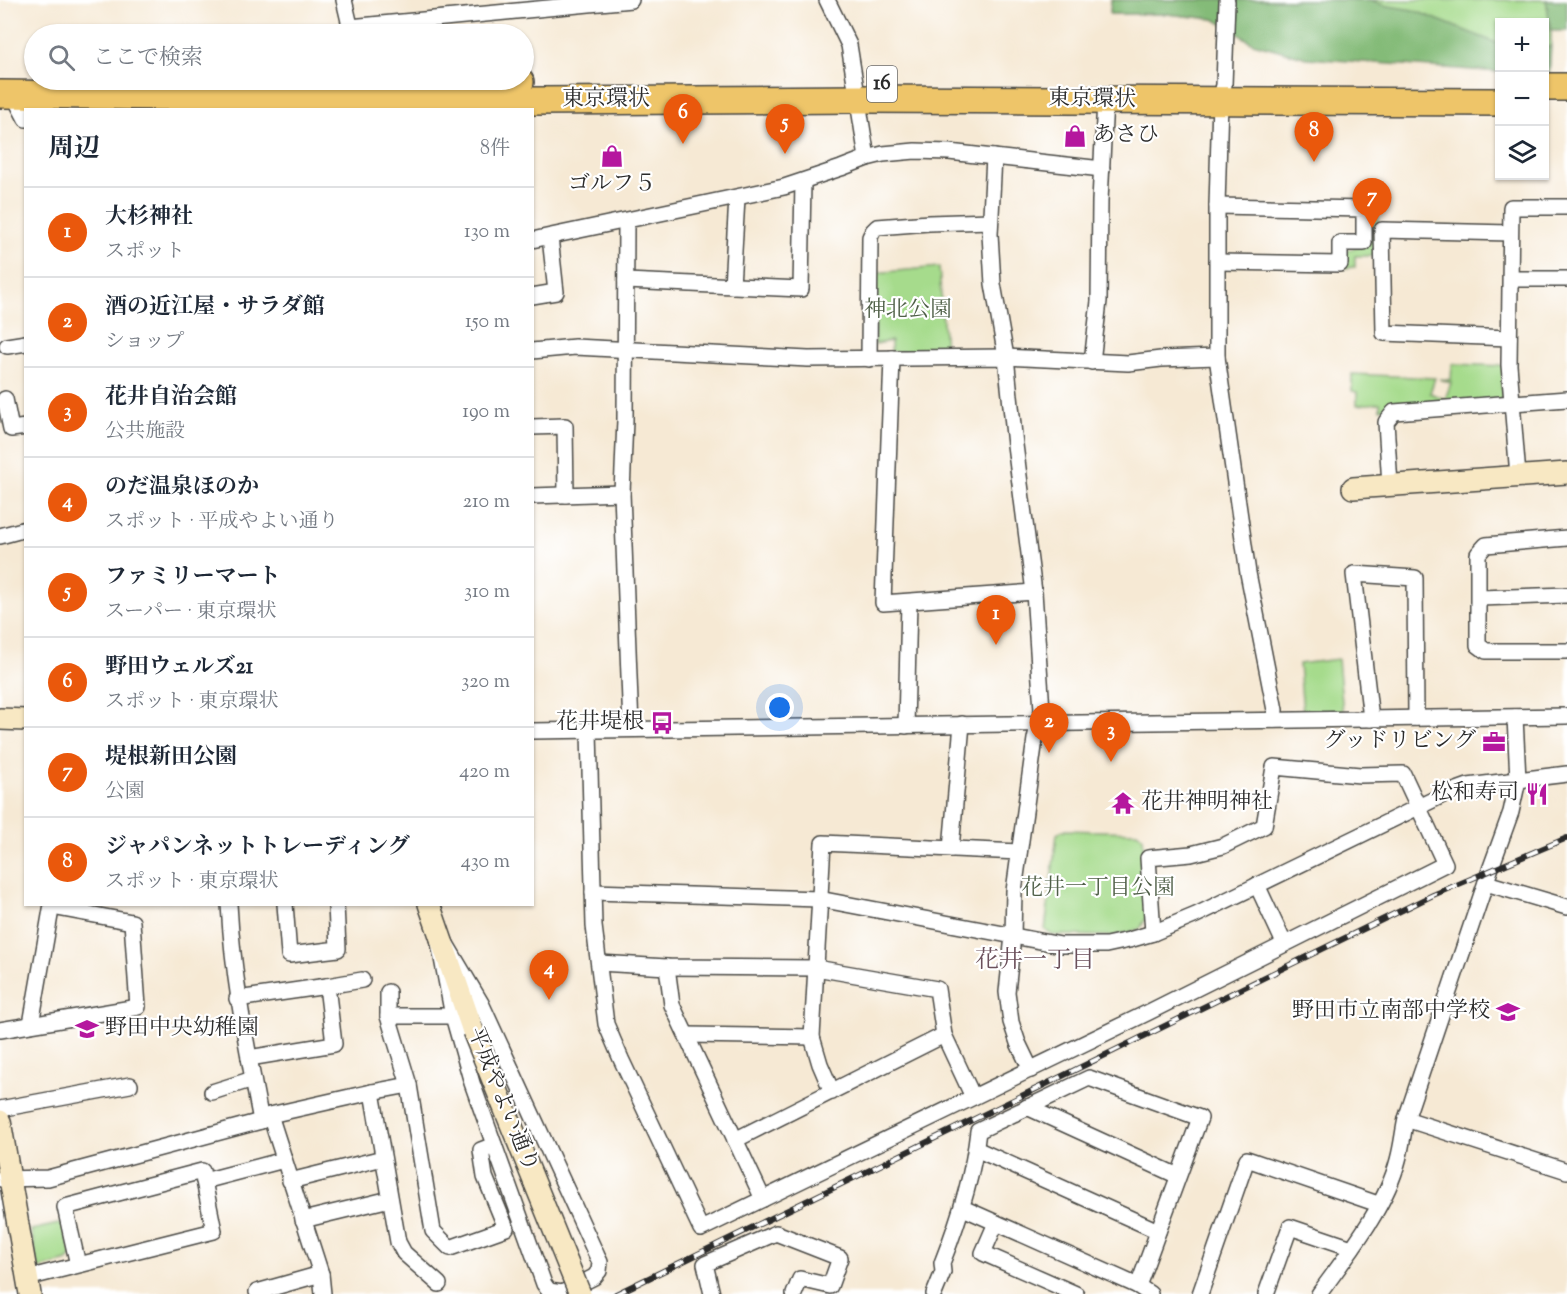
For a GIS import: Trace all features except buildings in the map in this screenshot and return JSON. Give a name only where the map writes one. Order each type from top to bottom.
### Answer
[{"type":"highway","points":[[4,88],[24,81]]},
{"type":"highway","name":"東京環状","points":[[857,91],[1105,100],[1222,93],[1495,87]]},
{"type":"highway","points":[[1549,87],[1567,87]]},
{"type":"highway","name":"東京環状","points":[[4,88],[106,103],[258,91],[1222,93],[1495,102]]},
{"type":"highway","points":[[1549,102],[1567,102]]},
{"type":"street","points":[[344,0],[349,24]]},
{"type":"street","points":[[414,24],[631,0]]},
{"type":"street","points":[[827,0],[849,45],[867,158]]},
{"type":"street","points":[[1227,1],[1217,206],[1217,357],[1241,529],[1275,710],[1274,720]]},
{"type":"street","points":[[4,88],[24,116]]},
{"type":"street","points":[[1092,362],[1099,301],[1105,100]]},
{"type":"street","points":[[534,240],[737,198],[802,182],[867,158],[915,152],[949,152],[1102,169]]},
{"type":"street","points":[[994,158],[990,221],[993,284],[1006,357],[1034,592],[1042,710],[1038,723],[1019,852],[1014,891],[1013,936],[1007,975],[1011,1022],[1031,1070]]},
{"type":"street","points":[[626,281],[801,289],[802,182]]},
{"type":"street","points":[[732,286],[737,198]]},
{"type":"street","points":[[1217,206],[1364,209],[1364,243],[1340,243],[1340,264],[1218,262]]},
{"type":"street","points":[[1518,476],[1510,379],[1511,207],[1567,207]]},
{"type":"street","points":[[869,359],[870,237],[873,231],[878,227],[929,222],[990,221]]},
{"type":"street","points":[[626,222],[626,348],[622,493],[631,728]]},
{"type":"street","points":[[1509,338],[1384,333],[1382,230],[1510,233]]},
{"type":"street","points":[[534,296],[556,292],[550,237]]},
{"type":"street","points":[[1510,279],[1567,279]]},
{"type":"street","points":[[8,346],[24,343]]},
{"type":"street","points":[[534,351],[575,347],[626,348],[808,359],[1006,357],[1128,363],[1217,357]]},
{"type":"street","points":[[892,358],[883,603],[909,603],[1034,592]]},
{"type":"street","points":[[5,399],[11,429],[24,427]]},
{"type":"street","points":[[1390,485],[1386,422],[1394,412],[1512,405],[1567,399]]},
{"type":"street","points":[[534,427],[565,426],[566,495]]},
{"type":"street","points":[[1353,488],[1567,473]]},
{"type":"street","points":[[534,496],[622,493]]},
{"type":"street","points":[[0,536],[24,530]]},
{"type":"street","points":[[1567,538],[1486,545],[1478,554],[1478,645],[1485,651],[1567,651]]},
{"type":"street","points":[[1371,719],[1354,573],[1415,578],[1416,718]]},
{"type":"street","points":[[1479,598],[1567,595]]},
{"type":"street","points":[[906,726],[909,603]]},
{"type":"street","points":[[534,731],[1567,716]]},
{"type":"street","points":[[1319,1294],[1363,1233],[1398,1160],[1406,1119],[1511,812],[1518,780],[1515,717]]},
{"type":"street","points":[[0,719],[24,720]]},
{"type":"street","points":[[951,849],[962,724]]},
{"type":"street","points":[[589,731],[594,926],[606,1024],[701,1229],[1031,1070],[1445,864],[1403,774],[1359,776],[1274,767],[1264,826],[1223,846],[1191,854],[1148,854],[1153,933]]},
{"type":"street","points":[[594,892],[819,899],[1061,945],[1082,946],[1129,940],[1153,933],[1196,915],[1418,806],[1467,786],[1567,774]]},
{"type":"street","points":[[832,1092],[820,1064],[813,1037],[823,843],[1019,852]]},
{"type":"street","points":[[1486,883],[1565,905]]},
{"type":"street","points":[[1257,885],[1284,943]]},
{"type":"street","points":[[0,1029],[138,1007],[132,922],[52,906],[31,1024]]},
{"type":"street","points":[[229,906],[231,951],[237,999],[253,1079],[265,1118],[284,1160],[321,1274],[323,1294]]},
{"type":"street","points":[[285,906],[289,955],[338,949],[336,906]]},
{"type":"street","name":"平成やよい通り","points":[[430,906],[473,1031],[580,1294]]},
{"type":"street","points":[[436,927],[481,1003],[600,1262],[599,1271],[594,1277],[562,1293],[549,1291],[544,1284],[494,1145],[453,1016],[436,927]]},
{"type":"street","points":[[598,963],[667,967],[816,968],[937,989],[944,1035],[973,1097]]},
{"type":"street","points":[[667,967],[672,1005],[763,1199]]},
{"type":"street","points":[[237,999],[362,980]]},
{"type":"street","points":[[249,1058],[334,1044],[327,986]]},
{"type":"street","points":[[388,992],[388,1016],[409,1085],[433,1231],[450,1248],[506,1228],[485,1177],[481,1150],[494,1145]]},
{"type":"street","points":[[388,1016],[453,1016]]},
{"type":"street","points":[[687,1035],[813,1037]]},
{"type":"street","points":[[735,1140],[944,1035]]},
{"type":"street","points":[[934,1294],[943,1272],[942,1263],[963,1208],[978,1131],[1089,1078],[1200,1118],[1158,1231],[1144,1291],[963,1208]]},
{"type":"street","points":[[212,1092],[253,1079]]},
{"type":"street","points":[[0,1109],[130,1085]]},
{"type":"street","points":[[5,1179],[48,1178],[265,1118],[409,1085]]},
{"type":"street","points":[[372,1092],[398,1242],[404,1253],[439,1284]]},
{"type":"street","points":[[1027,1107],[1178,1176]]},
{"type":"street","points":[[1406,1119],[1567,1171]]},
{"type":"street","points":[[0,1121],[5,1179],[29,1286],[78,1265],[214,1231],[202,1171],[65,1207],[78,1265]]},
{"type":"street","points":[[976,1149],[1158,1231]]},
{"type":"street","points":[[290,1181],[383,1158]]},
{"type":"street","points":[[1200,1294],[1247,1159],[1378,1204]]},
{"type":"street","points":[[204,1181],[284,1160]]},
{"type":"street","points":[[303,1220],[390,1199]]},
{"type":"street","points":[[996,1222],[983,1253],[1076,1294]]},
{"type":"street","points":[[1266,1294],[1290,1227],[1352,1248]]},
{"type":"street","points":[[712,1294],[705,1264],[776,1233],[840,1258],[830,1286],[800,1279],[794,1294]]},
{"type":"street","points":[[256,1292],[321,1274]]},
{"type":"green space","points":[[1111,0],[1553,0],[1549,75],[1549,18],[1495,18],[1495,70],[1261,42],[1214,19],[1167,14],[1110,14]]},
{"type":"green space","points":[[1111,0],[1371,0],[1383,5],[1413,10],[1495,42],[1495,72],[1307,58],[1253,43],[1214,19],[1167,14],[1110,14]]},
{"type":"green space","points":[[1546,0],[1567,0],[1567,31],[1551,31]]},
{"type":"green space","points":[[1551,46],[1549,75],[1549,72],[1549,47]]},
{"type":"green space","points":[[1366,202],[1378,202],[1379,256],[1355,256],[1355,267],[1345,268],[1344,250],[1367,246]]},
{"type":"green space","name":"神北公園","points":[[939,267],[945,350],[891,352],[891,341],[875,344],[875,273]]},
{"type":"green space","points":[[1452,364],[1504,366],[1505,383],[1501,383],[1502,394],[1506,394],[1501,400],[1380,409],[1380,403],[1357,405],[1357,392],[1352,391],[1352,374],[1435,378],[1430,393],[1445,399],[1451,383],[1440,379],[1451,380]]},
{"type":"green space","points":[[1338,659],[1343,712],[1303,712],[1299,664]]},
{"type":"green space","name":"花井一丁目公園","points":[[1063,830],[1137,832],[1143,837],[1147,916],[1140,929],[1113,936],[1052,935],[1045,930],[1057,834]]},
{"type":"green space","points":[[63,1223],[72,1256],[68,1261],[38,1269],[31,1230]]},
{"type":"railway","points":[[616,1294],[1433,895],[1567,838]]},
{"type":"place","name":"あさひ","points":[[1075,136]]},
{"type":"place","name":"野田ウェルズ21","points":[[683,144]]},
{"type":"place","name":"ファミリーマート","points":[[785,154]]},
{"type":"place","name":"ゴルフ５","points":[[612,156]]},
{"type":"place","name":"ジャパンネットトレーディング","points":[[1314,162]]},
{"type":"place","name":"堤根新田公園","points":[[1372,228]]},
{"type":"place","name":"大杉神社","points":[[996,645]]},
{"type":"place","name":"花井堤根","points":[[662,723]]},
{"type":"place","name":"グッドリビング","points":[[1494,742]]},
{"type":"place","name":"酒の近江屋・サラダ館","points":[[1049,753]]},
{"type":"place","name":"花井自治会館","points":[[1111,762]]},
{"type":"place","name":"松和寿司","points":[[1537,794]]},
{"type":"place","name":"花井神明神社","points":[[1123,803]]},
{"type":"place","name":"のだ温泉ほのか","points":[[549,1000]]},
{"type":"place","name":"野田市立南部中学校","points":[[1508,1012]]},
{"type":"place","name":"野田中央幼稚園","points":[[87,1029]]},
{"type":"district","name":"花井一丁目","points":[[1035,961]]}]
